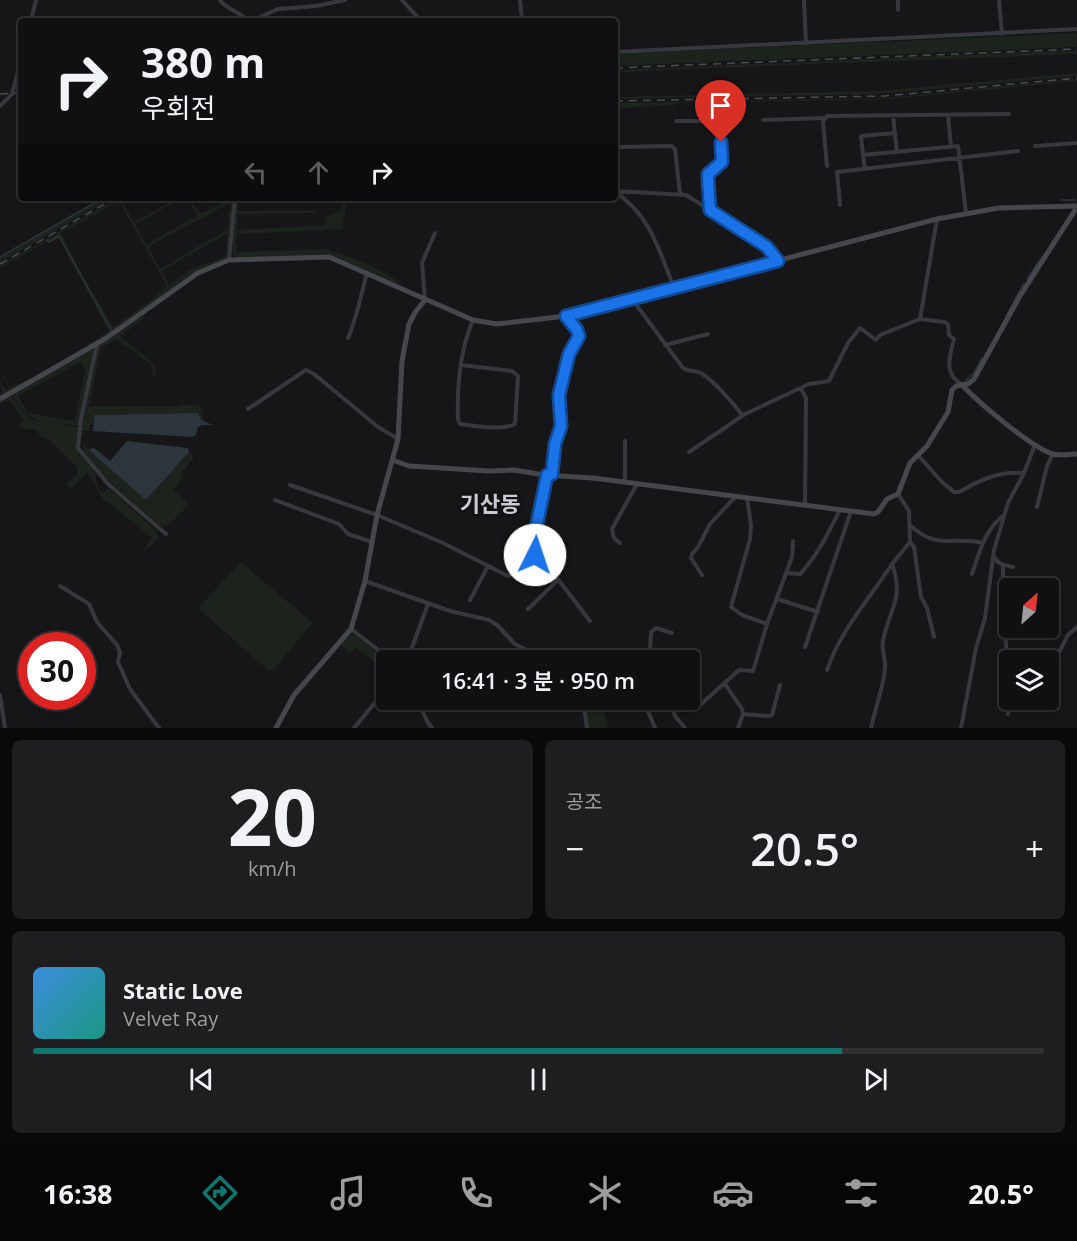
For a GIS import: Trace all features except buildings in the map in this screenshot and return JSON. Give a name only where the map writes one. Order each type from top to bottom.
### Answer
[{"type":"street","points":[[32,18],[36,0]]},
{"type":"street","points":[[220,0],[223,5],[246,18]]},
{"type":"street","points":[[257,18],[278,9],[316,6],[345,0]]},
{"type":"street","points":[[402,0],[419,18]]},
{"type":"street","points":[[520,0],[522,18]]},
{"type":"street","points":[[804,0],[806,43]]},
{"type":"street","points":[[898,0],[898,10]]},
{"type":"street","points":[[999,0],[1002,34]]},
{"type":"street","points":[[618,52],[1077,30]]},
{"type":"street","points":[[0,106],[12,94],[18,71]]},
{"type":"street","points":[[763,120],[831,116],[1009,114]]},
{"type":"street","points":[[893,115],[897,152]]},
{"type":"street","points":[[948,115],[951,147]]},
{"type":"street","points":[[825,118],[823,122],[827,166]]},
{"type":"street","points":[[676,121],[718,121],[721,123],[722,162],[708,174],[710,210]]},
{"type":"street","points":[[865,169],[861,136],[895,133]]},
{"type":"street","points":[[1035,146],[1077,143]]},
{"type":"street","points":[[619,147],[671,146],[675,149],[680,194]]},
{"type":"street","points":[[863,155],[958,146],[966,213]]},
{"type":"street","points":[[840,205],[837,172],[1018,151]]},
{"type":"street","points":[[618,191],[686,195],[767,247],[778,261]]},
{"type":"street","points":[[618,194],[646,221],[674,288]]},
{"type":"street","points":[[230,260],[235,201]]},
{"type":"street","points":[[0,399],[97,343],[198,273],[230,260],[329,257],[473,320],[497,324],[566,316],[966,213],[999,208],[1077,207]]},
{"type":"street","points":[[393,460],[409,466],[489,471],[514,470],[874,514],[887,499],[898,494],[910,463],[927,446],[948,412],[952,390],[956,386],[968,384],[978,372],[1020,296],[1077,207]]},
{"type":"street","points":[[920,319],[937,219]]},
{"type":"street","points":[[276,728],[294,695],[351,628],[365,581],[377,515],[398,439],[402,361],[409,324],[425,300],[421,269],[435,233]]},
{"type":"street","points":[[348,338],[357,318],[367,273]]},
{"type":"street","points":[[632,299],[683,368],[702,373],[731,400],[742,415]]},
{"type":"street","points":[[535,555],[537,524],[561,426],[559,395],[569,354],[579,336],[566,316]]},
{"type":"street","points":[[689,452],[742,415],[809,384],[829,381],[848,343],[860,328],[876,340],[880,335],[920,319],[948,324],[949,334],[954,339],[948,362],[949,369],[956,381],[962,384],[976,401],[1035,445],[1053,454],[1077,454]]},
{"type":"street","points":[[461,365],[512,371],[518,376],[515,424],[504,427],[460,424],[458,405],[461,365],[473,320]]},
{"type":"street","points":[[664,345],[708,334]]},
{"type":"street","points":[[97,343],[81,419],[78,448],[108,484],[165,534]]},
{"type":"street","points":[[248,409],[306,370],[314,374],[378,427],[398,439]]},
{"type":"street","points":[[801,388],[806,398],[805,504]]},
{"type":"street","points":[[625,441],[625,482]]},
{"type":"street","points":[[961,728],[976,648],[985,618],[994,550],[1004,514],[1035,445]]},
{"type":"street","points":[[1037,507],[1047,466],[1053,454]]},
{"type":"street","points":[[918,455],[954,492],[959,492],[997,475],[1023,473]]},
{"type":"street","points":[[290,484],[377,515],[443,543],[508,576],[512,575],[525,556],[535,555],[590,621]]},
{"type":"street","points":[[621,543],[614,538],[612,529],[637,484]]},
{"type":"street","points":[[827,670],[831,657],[849,628],[892,564],[910,542],[909,511],[898,494]]},
{"type":"street","points":[[702,575],[691,558],[692,555],[710,524],[736,496]]},
{"type":"street","points":[[747,497],[751,525],[750,539],[731,607],[742,615],[767,624]]},
{"type":"street","points":[[274,500],[339,524],[348,534],[372,542]]},
{"type":"street","points":[[786,573],[800,574],[807,567],[840,510]]},
{"type":"street","points":[[806,647],[851,511]]},
{"type":"street","points":[[972,574],[983,543],[993,525],[1004,514]]},
{"type":"street","points":[[911,525],[924,536],[939,542],[968,540],[983,543]]},
{"type":"street","points":[[700,705],[739,670],[753,671],[767,624],[792,556],[793,541]]},
{"type":"street","points":[[910,542],[914,547],[921,597],[927,608],[934,638]]},
{"type":"street","points":[[994,550],[996,561],[1013,567]]},
{"type":"street","points":[[871,728],[885,666],[883,640],[898,597],[892,564]]},
{"type":"street","points":[[1003,565],[1008,671],[1004,694],[1009,709],[1008,714]]},
{"type":"street","points":[[470,600],[488,566]]},
{"type":"street","points":[[528,609],[558,580]]},
{"type":"street","points":[[365,581],[428,604],[489,620],[497,625],[514,644],[526,650]]},
{"type":"street","points":[[60,586],[89,604],[97,622],[117,645],[120,652],[118,662],[130,689],[159,728]]},
{"type":"street","points":[[777,599],[818,612]]},
{"type":"street","points":[[411,650],[428,604]]},
{"type":"street","points":[[1059,653],[1068,635],[1077,627]]},
{"type":"street","points":[[351,628],[378,650]]},
{"type":"street","points":[[650,650],[651,632],[656,628],[672,633]]},
{"type":"street","points":[[725,684],[740,704],[743,714],[738,728]]},
{"type":"street","points":[[743,714],[768,716],[772,714],[780,685]]},
{"type":"street","points":[[0,695],[5,728]]},
{"type":"street","points":[[354,728],[376,701]]},
{"type":"street","points":[[424,710],[426,723],[432,728]]},
{"type":"street","points":[[585,710],[587,728]]},
{"type":"street","points":[[648,710],[655,728]]},
{"type":"street","points":[[673,710],[685,728]]},
{"type":"shaded area","points":[[1077,33],[1077,47],[618,66],[618,54]]},
{"type":"shaded area","points":[[1077,50],[1077,54],[618,73],[618,70]]},
{"type":"shaded area","points":[[1077,73],[1077,76],[880,94],[618,99],[618,97],[879,91]]},
{"type":"shaded area","points":[[1077,79],[1077,81],[890,99],[618,106],[618,103],[884,98]]},
{"type":"shaded area","points":[[99,201],[107,201],[0,262],[0,258]]},
{"type":"shaded area","points":[[113,201],[119,201],[121,201],[134,222],[172,201],[177,201],[135,224],[146,245],[189,220],[198,218],[190,201],[199,214],[227,201],[234,201],[227,259],[186,278],[113,331],[59,236],[49,241],[47,239]],"holes":[[[119,201],[167,286],[113,327],[61,233]],[[230,203],[228,229],[160,269],[149,249],[151,245]],[[228,233],[226,254],[223,257],[190,270],[169,285],[163,270]]]},
{"type":"shaded area","points":[[236,201],[239,201],[238,211],[315,210],[316,213],[238,214],[237,230],[325,225],[324,219],[341,210],[342,201],[347,201],[342,229],[238,234],[236,252],[325,249],[370,265],[398,281],[397,284],[326,254],[238,258],[232,251]]},
{"type":"shaded area","points":[[58,237],[112,332],[67,358],[109,331]]},
{"type":"shaded area","points":[[58,237],[50,243],[46,242],[0,268],[0,265],[46,240],[49,242]]},
{"type":"shaded area","points":[[144,315],[144,318],[120,336],[154,364],[156,375],[153,376],[152,365],[116,339],[101,348],[89,406],[179,406],[180,404],[201,406],[204,421],[200,420],[199,414],[94,415],[89,431],[83,431],[79,440],[98,347]]},
{"type":"shaded area","points":[[94,350],[79,425],[35,419],[23,410],[12,395]],"holes":[[[81,363],[85,370],[75,421],[28,413],[18,396]]]},
{"type":"shaded area","points":[[0,373],[10,386],[31,378],[0,396],[2,391],[0,381],[6,390],[9,387]]},
{"type":"shaded area","points":[[10,396],[31,420],[78,427],[76,448],[97,475],[95,477],[99,490],[103,493],[108,488],[156,531],[159,538],[147,549],[145,547],[152,538],[107,503],[87,473],[71,489],[66,485],[77,474],[77,467],[53,443],[34,429],[18,426],[24,420],[9,400],[0,404]]},
{"type":"shaded area","points":[[198,413],[201,420],[213,425],[198,427],[196,435],[192,437],[93,431],[94,415]]},
{"type":"shaded area","points":[[127,441],[188,448],[189,452],[146,500],[89,450],[93,447],[110,461]]},
{"type":"shaded area","points":[[82,443],[146,500],[189,452],[194,457],[181,474],[184,477],[173,490],[189,505],[166,527],[161,526],[103,475],[92,463]]},
{"type":"shaded area","points":[[241,562],[313,623],[273,670],[269,671],[200,610],[200,606]]},
{"type":"shaded area","points":[[350,635],[356,636],[376,652],[376,663],[356,648],[349,653],[341,645]]},
{"type":"shaded area","points":[[586,710],[604,710],[608,728],[588,728]]},
{"type":"waterway","points":[[1061,200],[1075,200]]},
{"type":"waterway","points":[[0,257],[98,201]]},
{"type":"waterway","points":[[47,240],[49,242],[59,236],[112,331]]},
{"type":"waterway","points":[[1027,279],[1042,257]]},
{"type":"waterway","points":[[1006,316],[1024,283]]},
{"type":"waterway","points":[[965,381],[973,374],[982,358]]},
{"type":"railway","points":[[618,68],[1077,49]]},
{"type":"railway","points":[[618,101],[885,96],[1077,78]]},
{"type":"railway","points":[[0,94],[18,93]]},
{"type":"railway","points":[[0,264],[110,201]]},
{"type":"district","name":"기산동","points":[[490,504]]},
{"type":"route","points":[[535,555],[537,524],[547,475],[552,474],[555,444],[561,426],[559,395],[569,354],[579,336],[566,316],[778,261],[767,247],[710,210],[708,174],[722,162],[721,142]]}]
